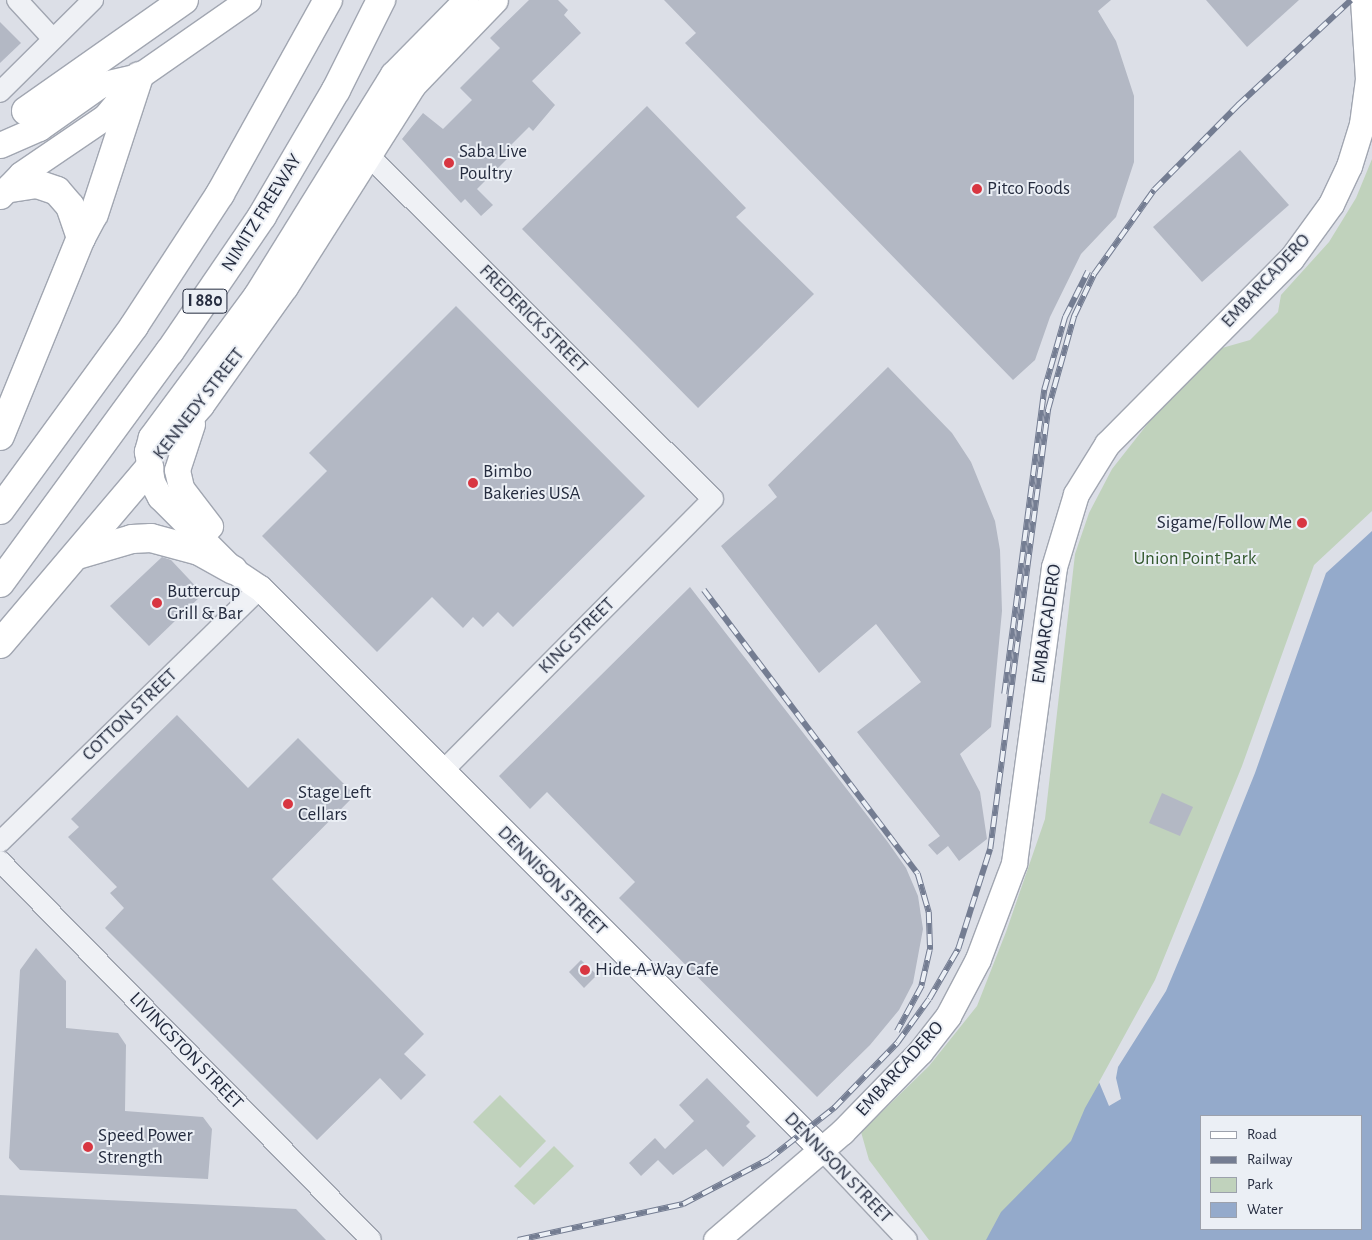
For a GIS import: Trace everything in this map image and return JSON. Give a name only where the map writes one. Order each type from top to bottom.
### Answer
[{"type":"highway","points":[[26,111],[184,0]]},
{"type":"highway","name":"I 880","points":[[0,510],[134,326],[220,194],[328,0]]},
{"type":"highway","name":"NIMITZ FREEWAY","points":[[0,583],[176,343],[262,216],[336,90],[381,0]]},
{"type":"highway","points":[[0,436],[81,238],[94,214],[139,76]]},
{"type":"highway","points":[[5,192],[37,184],[57,191],[70,206],[81,238]]},
{"type":"highway","points":[[0,644],[149,468]]},
{"type":"highway","points":[[77,555],[132,539],[151,538],[199,551],[233,570]]},
{"type":"main road","points":[[5,192],[21,174],[105,116],[139,76],[248,0]]},
{"type":"main road","name":"KENNEDY STREET","points":[[149,468],[201,405],[285,287],[360,147],[393,74],[466,0]]},
{"type":"main road","name":"KENNEDY STREET","points":[[149,468],[151,438],[256,295],[360,147],[413,84],[495,0]]},
{"type":"main road","name":"EMBARCADERO","points":[[716,1240],[820,1149],[920,1052],[948,1016],[978,959],[1014,862],[1054,567],[1076,494],[1107,444],[1291,259],[1331,204],[1349,166],[1362,124],[1368,79],[1363,0]]},
{"type":"main road","points":[[1,144],[39,128],[100,85],[139,76]]},
{"type":"main road","points":[[1,144],[26,111]]},
{"type":"main road","name":"DENNISON STREET","points":[[201,405],[177,470],[181,488],[193,509],[244,561],[260,588]]},
{"type":"main road","name":"DENNISON STREET","points":[[149,468],[160,497],[233,570],[260,588],[820,1149]]},
{"type":"street","points":[[17,0],[53,39]]},
{"type":"street","points":[[0,92],[93,0]]},
{"type":"street","name":"FREDERICK STREET","points":[[360,147],[713,499]]},
{"type":"street","name":"KING STREET","points":[[442,772],[713,499]]},
{"type":"street","name":"COTTON STREET","points":[[0,842],[260,588]]},
{"type":"street","name":"LIVINGSTON STREET","points":[[0,861],[371,1240]]},
{"type":"street","name":"DENNISON STREET","points":[[820,1149],[906,1240]]},
{"type":"green space","name":"Union Point Park","points":[[1372,159],[1372,513],[1114,1240],[929,1240],[869,1160],[861,1132],[929,1066],[977,1006],[1006,932],[1045,819],[1075,554],[1089,513],[1112,469],[1149,422],[1222,348],[1250,340],[1278,312],[1281,295],[1329,242],[1356,198]]},
{"type":"green space","points":[[500,1095],[546,1141],[520,1168],[473,1122]]},
{"type":"green space","points":[[554,1146],[574,1166],[534,1205],[514,1186]]},
{"type":"water","points":[[1372,513],[1372,1240],[986,1240],[1001,1212],[1071,1141],[1085,1108],[1157,981],[1244,767],[1316,566]]},
{"type":"pier","points":[[1372,511],[1372,531],[1326,573],[1255,773],[1198,915],[1166,991],[1118,1067],[1116,1078],[1121,1099],[1109,1106],[1099,1082],[1155,980],[1242,766],[1314,565]]},
{"type":"building","points":[[529,0],[558,0],[568,10],[564,15],[581,33],[532,81],[555,105],[533,131],[529,127],[508,148],[513,153],[477,189],[493,205],[481,216],[465,199],[461,203],[402,139],[423,113],[443,129],[472,100],[460,88],[500,48],[490,38]]},
{"type":"building","name":"Pitco Foods","points":[[664,0],[1111,0],[1098,11],[1116,41],[1134,96],[1134,162],[1116,217],[1081,254],[1050,317],[1035,360],[1013,380],[685,43],[696,33]]},
{"type":"building","points":[[1206,0],[1299,0],[1247,47]]},
{"type":"building","points":[[0,22],[21,43],[0,63]]},
{"type":"building","points":[[647,106],[746,208],[736,217],[814,294],[698,408],[522,229]]},
{"type":"building","points":[[1240,150],[1289,205],[1202,282],[1153,227]]},
{"type":"building","name":"Bimbo Bakeries USA","points":[[456,306],[645,496],[513,627],[498,612],[483,627],[473,617],[463,628],[432,597],[377,652],[262,536],[327,471],[309,453]]},
{"type":"building","points":[[888,367],[952,433],[971,462],[995,521],[1000,550],[1002,611],[991,727],[960,754],[980,792],[987,839],[959,861],[948,846],[937,855],[928,845],[940,836],[857,732],[921,682],[876,624],[819,673],[721,546],[777,497],[768,485]]},
{"type":"building","points":[[162,557],[171,560],[203,594],[149,646],[110,606]]},
{"type":"building","points":[[690,587],[887,841],[906,868],[918,896],[923,929],[913,983],[899,1010],[870,1045],[817,1097],[619,898],[635,882],[547,792],[530,809],[499,776]]},
{"type":"building","points":[[177,715],[248,788],[298,738],[355,795],[272,879],[424,1034],[404,1054],[426,1075],[401,1100],[380,1078],[317,1140],[105,928],[124,908],[110,893],[117,887],[68,837],[79,827],[71,819]]},
{"type":"building","points":[[1162,793],[1193,807],[1180,836],[1149,823]]},
{"type":"building","points":[[36,948],[66,981],[66,1028],[118,1033],[126,1045],[125,1111],[203,1117],[212,1129],[208,1179],[20,1170],[9,1158],[20,970]]},
{"type":"building","points":[[581,960],[597,975],[584,988],[569,972]]},
{"type":"building","points":[[707,1078],[750,1122],[746,1126],[756,1136],[723,1167],[706,1149],[673,1175],[658,1160],[641,1176],[629,1163],[655,1138],[665,1149],[694,1121],[679,1105]]},
{"type":"building","points":[[0,1195],[296,1209],[326,1240],[0,1240]]},
{"type":"railway","points":[[518,1240],[683,1204],[769,1159],[834,1108],[897,1043],[929,999],[958,949],[990,849],[1048,409],[1074,316],[1094,274],[1154,190],[1238,105],[1351,0]]},
{"type":"railway","points":[[1004,694],[1044,390],[1065,317],[1088,271]]},
{"type":"railway","points":[[704,590],[918,874],[929,912],[930,950],[922,986],[897,1032]]},
{"type":"place","name":"Saba Live Poultry","points":[[449,163]]},
{"type":"place","name":"Pitco Foods","points":[[977,189]]},
{"type":"place","name":"Bimbo Bakeries USA","points":[[473,483]]},
{"type":"place","name":"Sigame/Follow Me","points":[[1302,523]]},
{"type":"place","name":"Buttercup Grill & Bar","points":[[157,603]]},
{"type":"place","name":"Stage Left Cellars","points":[[288,804]]},
{"type":"place","name":"Hide-A-Way Cafe","points":[[585,970]]},
{"type":"place","name":"Speed Power Strength","points":[[88,1147]]}]
